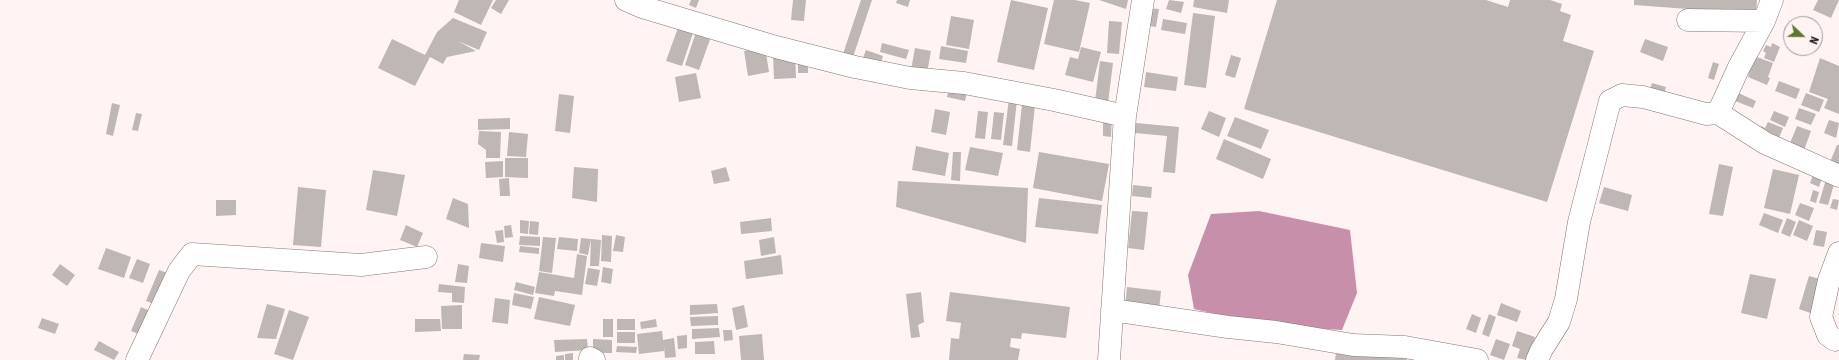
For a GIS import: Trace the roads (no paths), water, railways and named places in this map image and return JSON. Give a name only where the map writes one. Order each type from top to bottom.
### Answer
[{"type":"street","points":[[626,0],[642,7],[776,47],[855,67],[910,78],[971,84],[1054,100],[1125,116]]},
{"type":"street","points":[[1109,360],[1125,116],[1143,0]]},
{"type":"street","points":[[1718,113],[1764,21],[1772,0]]},
{"type":"street","points":[[1688,20],[1764,21]]},
{"type":"street","points":[[1537,360],[1559,322],[1566,299],[1579,222],[1610,101],[1622,95],[1643,97],[1706,114],[1718,113],[1765,143],[1839,176]]},
{"type":"street","points":[[1835,340],[1828,335],[1821,317],[1829,280],[1839,253]]},
{"type":"street","points":[[137,360],[179,271],[192,254],[361,265],[426,257]]},
{"type":"street","points":[[1112,310],[1228,327],[1276,332],[1353,345],[1405,347],[1477,360]]}]
